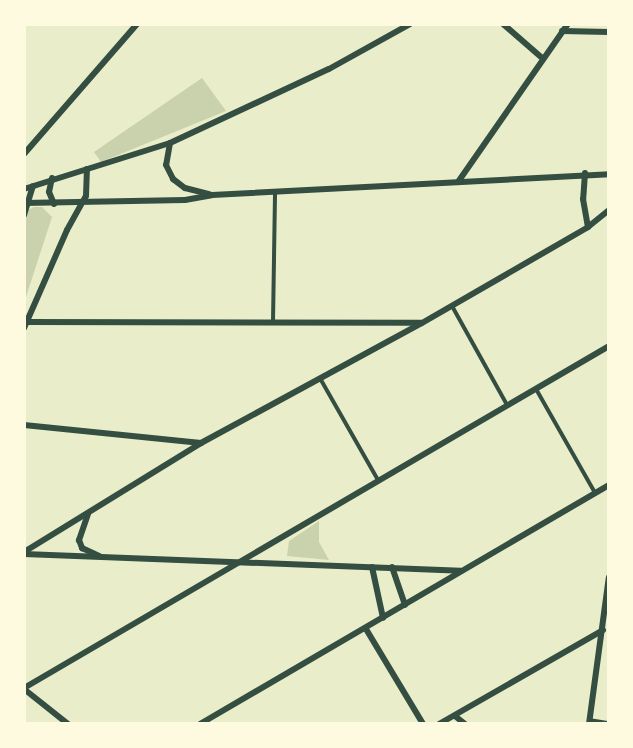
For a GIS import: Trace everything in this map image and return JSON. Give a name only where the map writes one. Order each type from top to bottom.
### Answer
[{"type":"street","points":[[24,154],[137,24]]},
{"type":"street","points":[[24,214],[27,187],[170,143],[329,69],[410,24]]},
{"type":"street","points":[[503,24],[542,57]]},
{"type":"street","points":[[458,182],[542,57],[568,24]]},
{"type":"street","points":[[562,32],[609,32]]},
{"type":"street","points":[[170,143],[166,165],[173,179],[186,188],[212,195]]},
{"type":"street","points":[[87,169],[88,188],[82,204],[25,325],[422,323]]},
{"type":"street","points":[[585,173],[583,199],[588,226]]},
{"type":"street","points":[[26,203],[82,204],[185,200],[212,195],[585,173],[609,174]]},
{"type":"street","points":[[52,178],[49,192],[54,204]]},
{"type":"street","points":[[24,553],[201,444],[422,323],[588,226],[609,210]]},
{"type":"street","points":[[68,724],[24,688],[609,346]]},
{"type":"street","points":[[24,425],[201,444]]},
{"type":"street","points":[[200,724],[609,485]]},
{"type":"street","points":[[88,513],[81,528],[82,548],[105,558]]},
{"type":"street","points":[[24,553],[233,565],[392,567],[462,571]]},
{"type":"street","points":[[372,567],[382,618]]},
{"type":"street","points":[[392,567],[405,604]]},
{"type":"street","points":[[589,722],[609,577]]},
{"type":"street","points":[[366,629],[423,724]]},
{"type":"street","points":[[439,724],[603,630]]},
{"type":"street","points":[[455,716],[465,724]]},
{"type":"lane","points":[[273,323],[275,192]]},
{"type":"lane","points":[[451,305],[507,405]]},
{"type":"lane","points":[[321,380],[378,480]]},
{"type":"lane","points":[[536,388],[595,493]]},
{"type":"lane","points":[[589,722],[609,723]]},
{"type":"green space","points":[[202,78],[226,111],[101,162],[94,152]]},
{"type":"green space","points":[[42,207],[52,217],[24,303],[24,224],[28,210]]},
{"type":"green space","points":[[319,521],[319,542],[329,560],[287,556],[289,541]]}]
